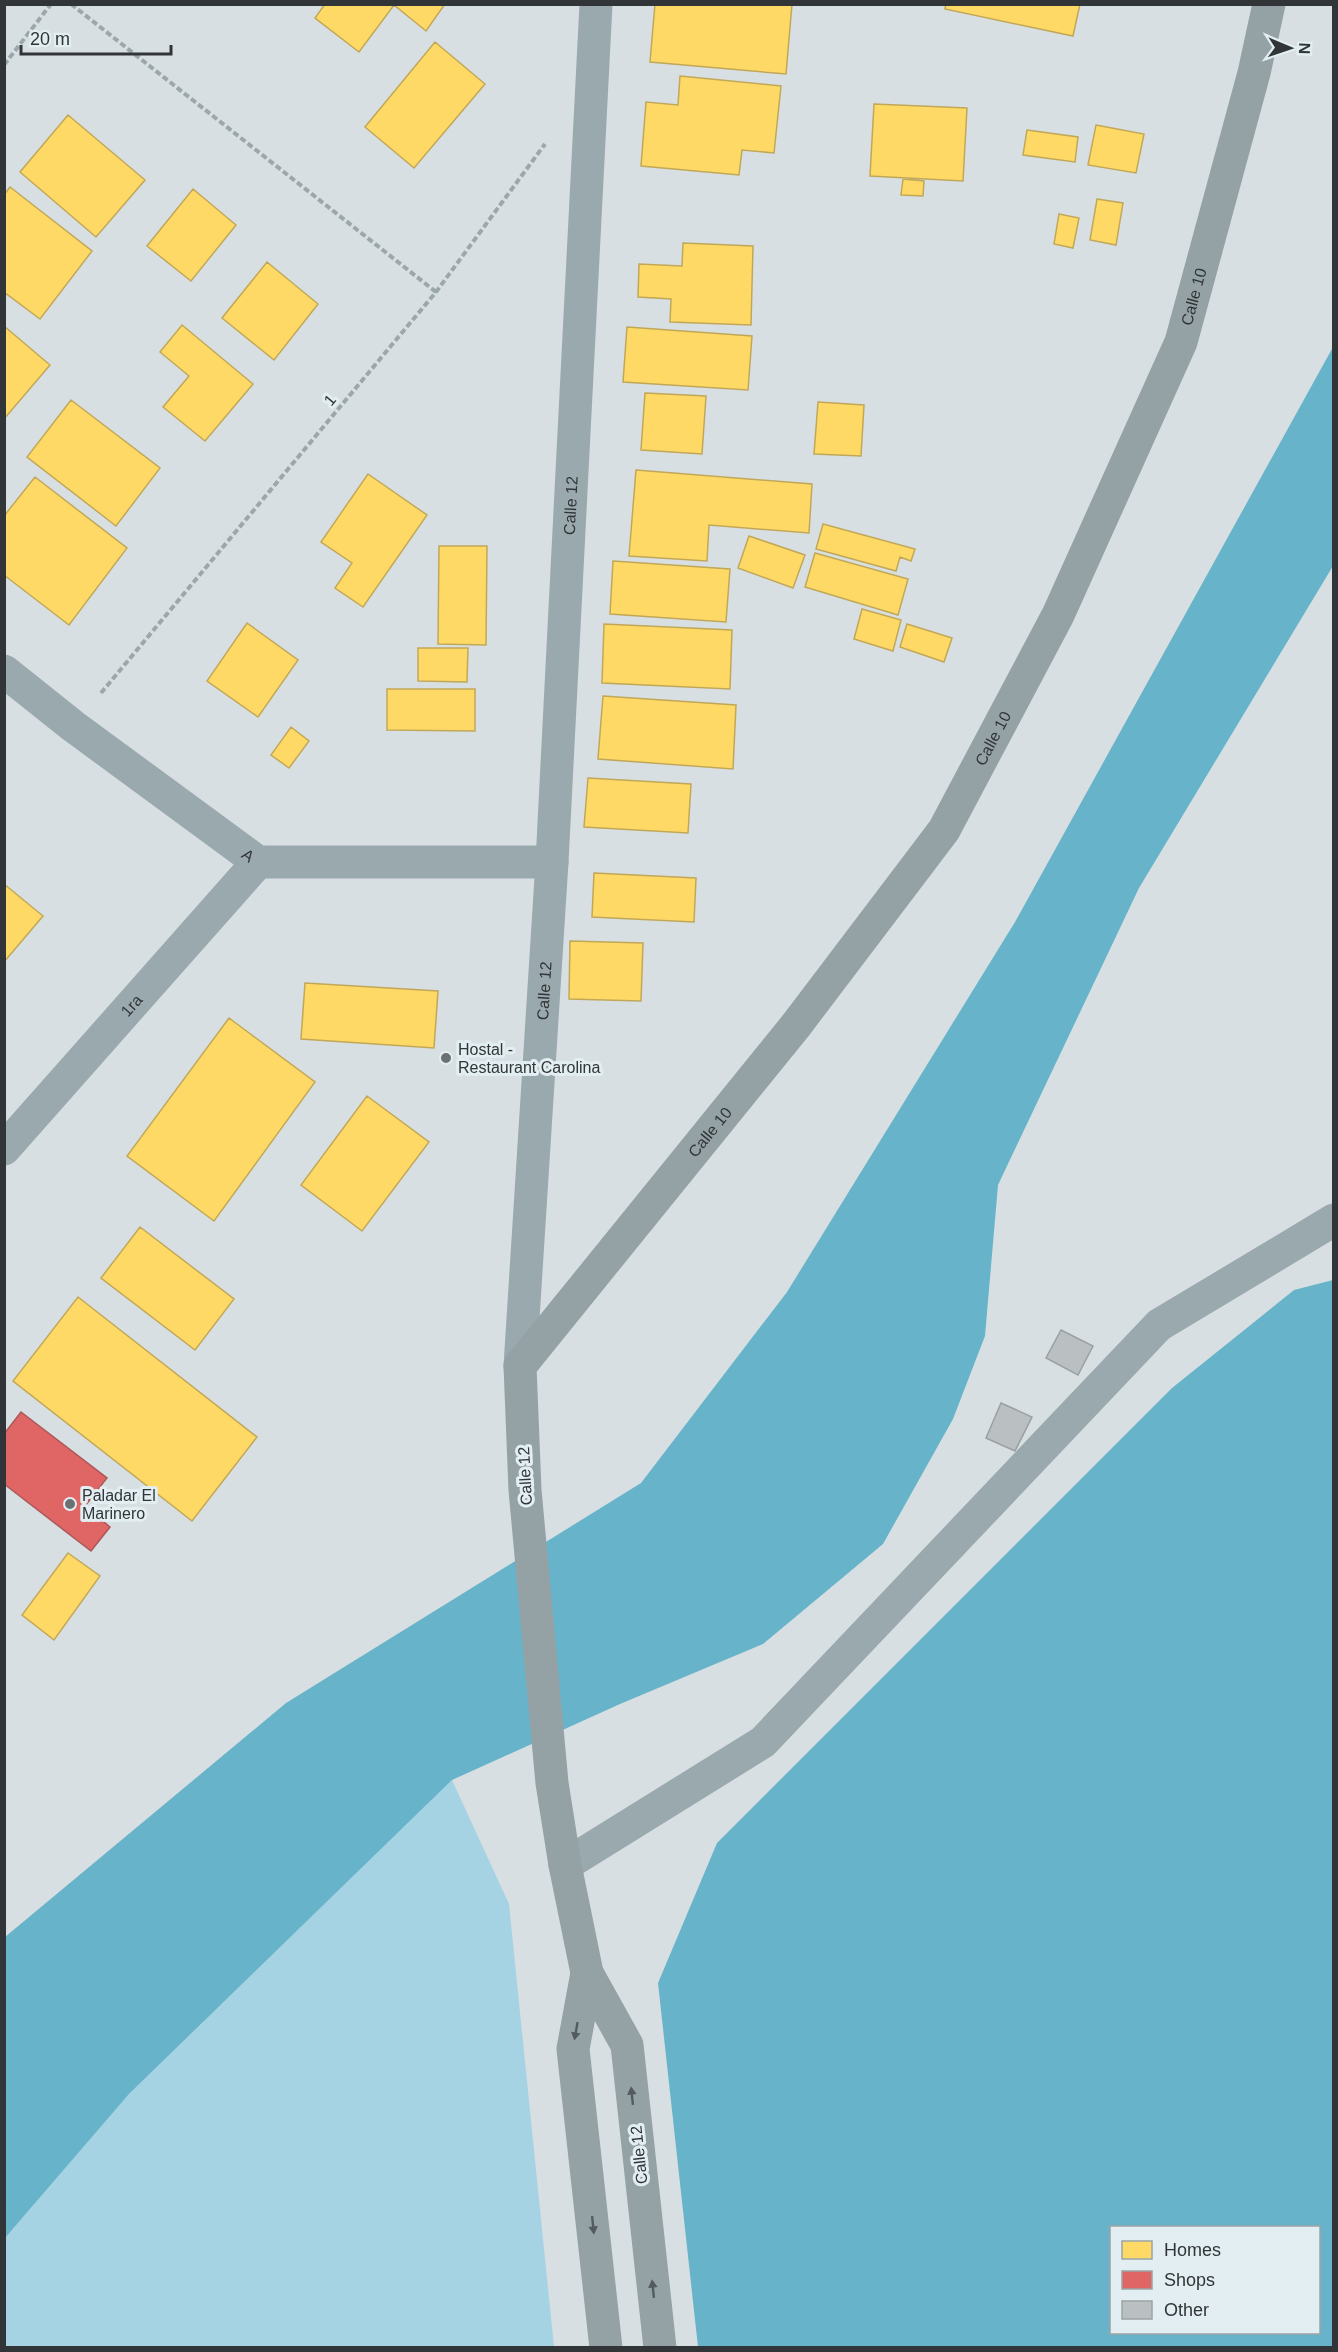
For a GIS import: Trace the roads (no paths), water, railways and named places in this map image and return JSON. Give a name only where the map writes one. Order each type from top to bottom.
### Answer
[{"type":"main road","name":"Calle 10","points":[[520,1366],[797,1024],[944,830],[1058,615],[1181,342],[1254,73],[1269,4]]},
{"type":"main road","name":"Calle 12","points":[[520,1366],[525,1490],[552,1783],[565,1865],[587,1973],[627,2045],[660,2348]]},
{"type":"main road","name":"Calle 12","points":[[587,1973],[573,2049],[606,2348]]},
{"type":"street","name":"Calle 12","points":[[520,1366],[552,862],[596,4]]},
{"type":"street","name":"A","points":[[4,671],[73,726],[258,862],[552,862]]},
{"type":"street","name":"1ra","points":[[4,1149],[258,862]]},
{"type":"street","points":[[565,1865],[763,1742],[1159,1325],[1334,1220]]},
{"type":"place","name":"Hostal - Restaurant Carolina","points":[[446,1058]]},
{"type":"place","name":"Paladar El Marinero","points":[[70,1504]]}]
